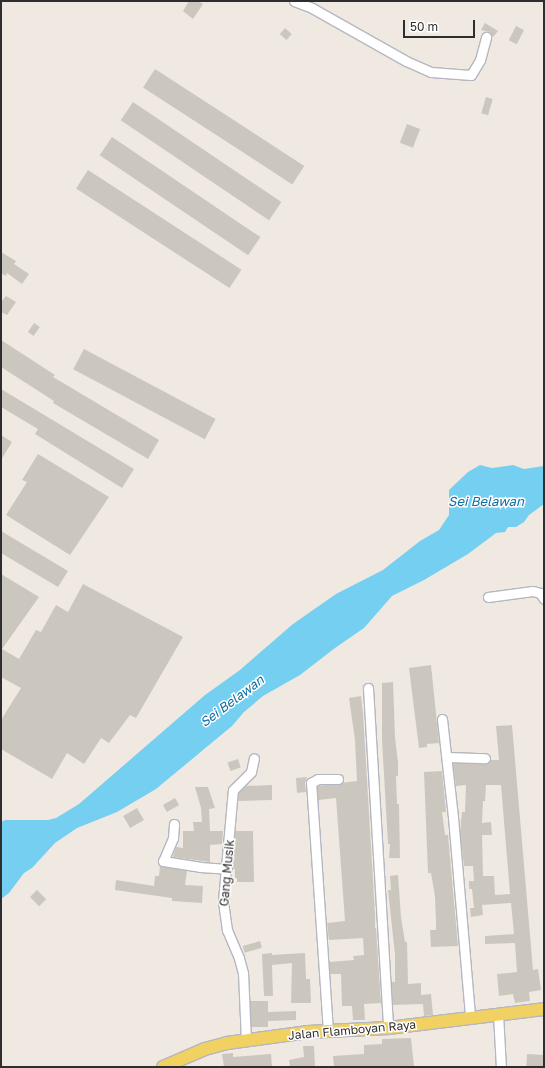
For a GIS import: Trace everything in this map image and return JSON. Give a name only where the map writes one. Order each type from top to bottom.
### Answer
[{"type":"main road","name":"Jalan Flamboyan Raya","points":[[163,1067],[214,1046],[246,1041],[308,1032],[388,1028],[544,1009]]},
{"type":"street","points":[[294,1],[312,8],[430,72],[471,75],[480,60],[486,37]]},
{"type":"street","points":[[488,597],[533,591],[540,593],[544,599]]},
{"type":"street","points":[[368,688],[388,1028]]},
{"type":"street","points":[[442,719],[447,757],[470,1017]]},
{"type":"street","points":[[447,757],[484,758]]},
{"type":"street","name":"Gang Musik","points":[[246,1041],[243,973],[239,958],[227,930],[223,912],[233,790],[251,772],[254,758]]},
{"type":"street","points":[[328,1031],[311,783],[318,779],[338,779]]},
{"type":"street","points":[[174,824],[173,838],[163,861],[200,867],[227,868]]},
{"type":"street","points":[[498,1014],[501,1067]]},
{"type":"water","name":"Sei Belawan","points":[[480,465],[492,468],[513,465],[524,469],[544,466],[544,504],[529,515],[524,522],[516,527],[508,527],[505,532],[496,533],[468,554],[424,580],[392,596],[364,628],[300,675],[263,696],[244,712],[232,726],[156,789],[117,812],[77,828],[55,843],[32,868],[24,873],[9,893],[1,899],[1,822],[5,820],[48,820],[56,818],[79,804],[205,695],[240,670],[293,624],[336,594],[383,570],[420,541],[439,530],[449,515],[449,490],[468,472]]},
{"type":"building","points":[[189,1],[198,1],[203,4],[193,19],[183,11]]},
{"type":"building","points":[[485,23],[498,31],[493,37],[490,32],[481,30]]},
{"type":"building","points":[[516,26],[524,30],[517,44],[509,40]]},
{"type":"building","points":[[285,28],[292,34],[287,40],[280,34]]},
{"type":"building","points":[[155,69],[304,166],[292,184],[143,87]]},
{"type":"building","points":[[486,97],[493,99],[488,115],[481,113]]},
{"type":"building","points":[[133,102],[281,202],[269,220],[121,120]]},
{"type":"building","points":[[407,124],[420,129],[413,148],[400,143]]},
{"type":"building","points":[[112,137],[260,237],[248,255],[100,155]]},
{"type":"building","points":[[88,170],[241,270],[229,288],[76,188]]},
{"type":"building","points":[[1,252],[16,261],[14,264],[29,274],[22,284],[7,273],[6,276],[1,273]]},
{"type":"building","points":[[6,296],[16,302],[7,315],[1,312],[1,302]]},
{"type":"building","points":[[34,323],[40,327],[34,336],[28,332]]},
{"type":"building","points":[[1,340],[55,375],[53,377],[159,440],[148,459],[53,403],[54,401],[1,367]]},
{"type":"building","points":[[84,349],[216,419],[205,439],[73,369]]},
{"type":"building","points":[[1,389],[134,469],[122,488],[35,434],[38,429],[1,407]]},
{"type":"building","points":[[1,435],[12,442],[1,460]]},
{"type":"building","points":[[38,454],[109,497],[70,555],[6,515],[27,482],[22,480]]},
{"type":"building","points":[[1,531],[68,571],[58,587],[1,553]]},
{"type":"building","points":[[1,574],[39,597],[2,649],[19,659],[36,630],[41,632],[56,605],[68,612],[83,584],[183,637],[136,718],[130,715],[109,743],[101,738],[84,764],[67,753],[52,779],[1,749],[1,720],[21,688],[1,677]]},
{"type":"building","points":[[431,665],[439,743],[427,744],[427,747],[419,748],[409,668]]},
{"type":"building","points":[[393,682],[395,737],[398,763],[398,776],[396,776],[397,804],[399,804],[400,858],[389,858],[390,844],[388,844],[382,740],[382,683]]},
{"type":"building","points":[[361,696],[381,1003],[364,1004],[365,1020],[353,1020],[352,1006],[342,1006],[341,974],[330,974],[329,962],[354,960],[353,956],[364,955],[363,938],[329,940],[327,923],[345,921],[336,798],[318,800],[317,786],[357,781],[355,740],[349,698]]},
{"type":"building","points":[[512,725],[533,970],[538,969],[541,990],[529,992],[530,1001],[515,1003],[513,994],[499,996],[497,974],[517,972],[515,943],[485,944],[485,936],[514,934],[511,903],[482,905],[483,915],[471,917],[470,908],[474,908],[472,889],[469,889],[469,881],[474,881],[473,866],[464,866],[460,833],[462,812],[465,812],[466,785],[456,786],[453,763],[485,764],[491,760],[499,760],[496,726]],"holes":[[[486,785],[501,785],[510,894],[495,895],[494,876],[483,876],[482,835],[492,835],[491,822],[482,823],[483,801],[485,801]]]},
{"type":"building","points":[[238,759],[241,768],[230,771],[228,762]]},
{"type":"building","points":[[442,771],[446,812],[442,812],[445,835],[448,835],[458,946],[431,947],[430,930],[436,930],[436,921],[435,897],[431,873],[428,873],[424,772]]},
{"type":"building","points":[[307,777],[305,783],[306,792],[297,793],[296,778]]},
{"type":"building","points":[[272,785],[272,800],[238,801],[239,793],[246,786]]},
{"type":"building","points":[[195,787],[208,787],[215,808],[209,809],[210,831],[223,831],[222,844],[210,845],[210,862],[173,857],[176,847],[183,848],[183,831],[194,831],[193,822],[202,822],[201,808]]},
{"type":"building","points":[[175,798],[179,805],[167,812],[163,805]]},
{"type":"building","points":[[137,808],[144,820],[130,828],[123,816]]},
{"type":"building","points":[[235,831],[253,831],[254,882],[237,882],[237,878],[235,878],[235,869],[233,869],[232,866]]},
{"type":"building","points":[[160,866],[187,871],[185,885],[203,886],[202,903],[172,901],[172,898],[115,890],[116,880],[154,886],[155,876],[159,876]]},
{"type":"building","points":[[398,875],[401,917],[405,942],[407,942],[408,984],[421,983],[421,995],[431,994],[433,1015],[424,1016],[423,1004],[393,1005],[391,982],[395,982],[395,955],[388,890],[391,890],[390,876]]},
{"type":"building","points":[[37,890],[46,899],[39,906],[30,897]]},
{"type":"building","points":[[260,941],[262,948],[245,953],[243,946]]},
{"type":"building","points":[[272,953],[272,955],[305,953],[306,979],[310,979],[311,1003],[291,1003],[292,963],[272,965],[273,996],[264,996],[262,954]]},
{"type":"building","points":[[250,1001],[268,1001],[268,1012],[296,1011],[296,1020],[268,1021],[268,1027],[251,1027]]},
{"type":"building","points":[[411,1038],[414,1067],[334,1067],[333,1056],[364,1054],[364,1045],[382,1044],[382,1039]]},
{"type":"building","points":[[303,1046],[314,1046],[315,1067],[290,1067],[289,1060],[304,1057]]},
{"type":"building","points":[[233,1053],[233,1057],[271,1054],[272,1067],[224,1067],[222,1054]]},
{"type":"building","points":[[527,1054],[544,1055],[543,1067],[526,1067]]}]
